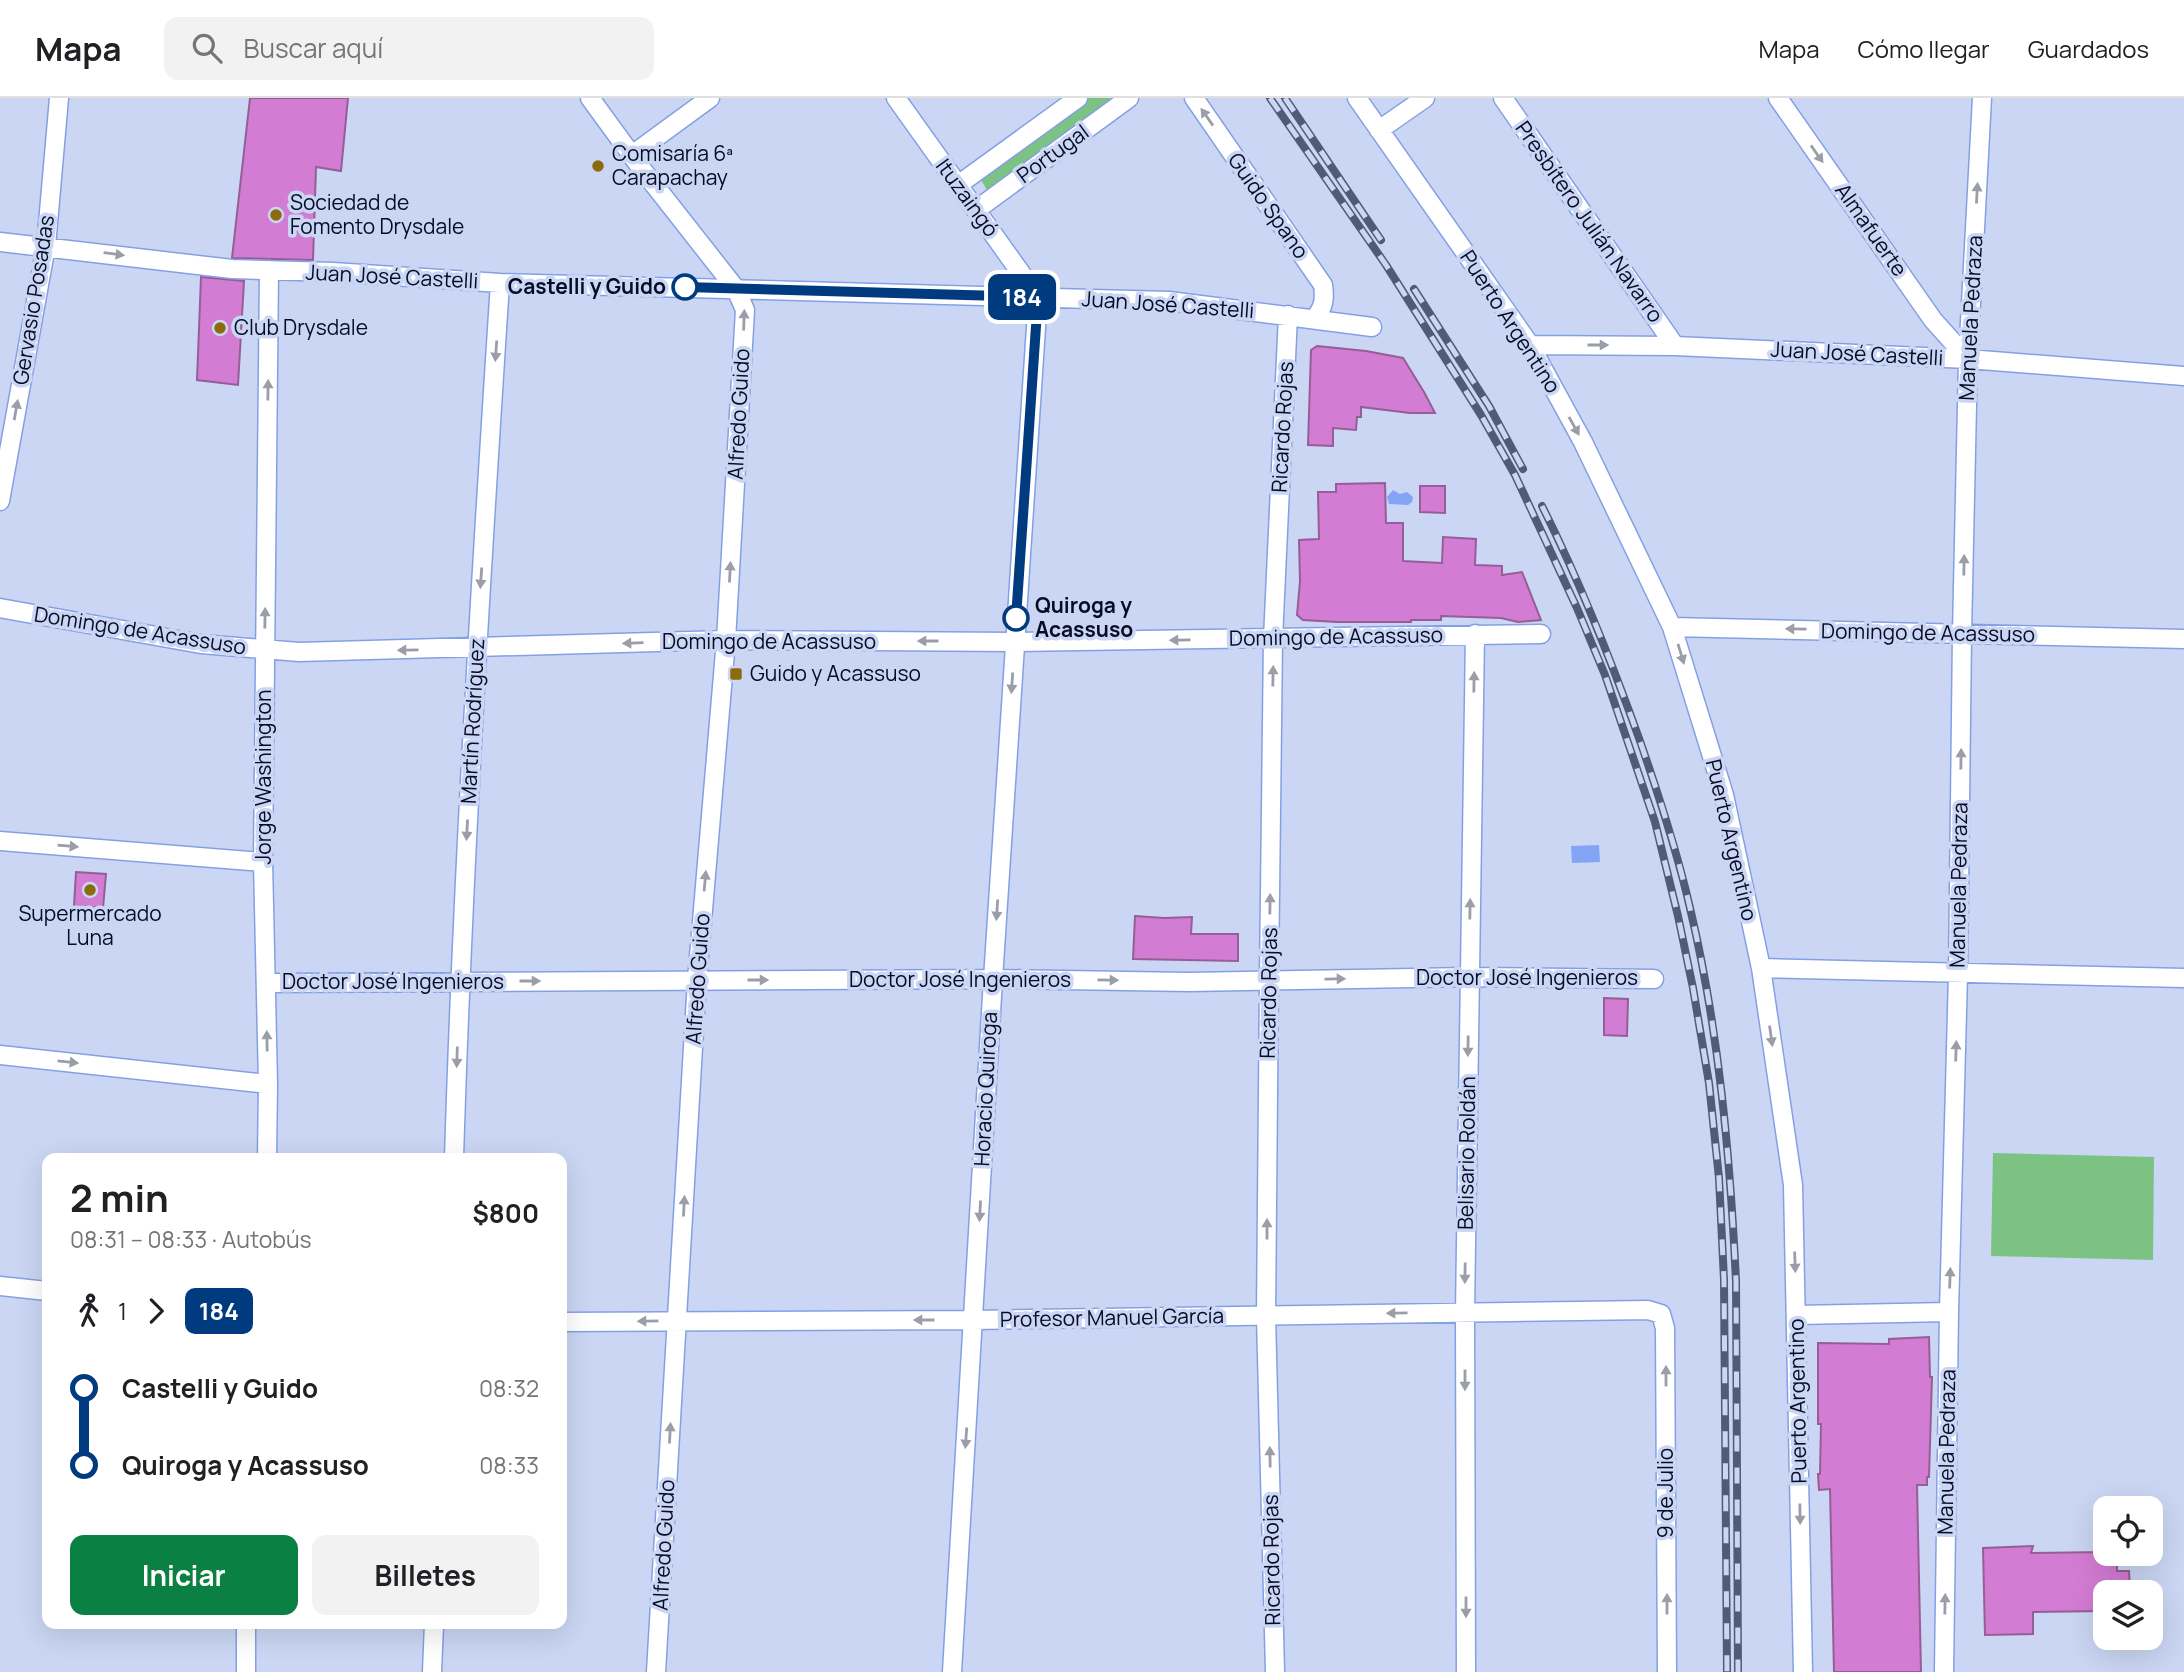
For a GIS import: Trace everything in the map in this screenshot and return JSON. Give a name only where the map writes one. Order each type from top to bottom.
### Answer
[{"type":"street","name":"Gervasio Posadas","points":[[0,501],[46,246],[59,98]]},
{"type":"street","points":[[590,98],[736,289]]},
{"type":"street","points":[[632,155],[710,98]]},
{"type":"street","name":"Ituzaingó","points":[[896,98],[1038,297]]},
{"type":"street","name":"Portugal","points":[[958,185],[1078,98]]},
{"type":"street","name":"Portugal","points":[[976,210],[1129,98]]},
{"type":"street","name":"Guido Spano","points":[[1194,98],[1323,285],[1325,299],[1322,310],[1315,318]]},
{"type":"street","name":"Puerto Argentino","points":[[1357,98],[1530,345],[1583,442],[1672,626],[1724,795],[1760,968],[1793,1185],[1802,1672]]},
{"type":"street","points":[[1380,130],[1425,98]]},
{"type":"street","name":"Presbítero Julián Navarro","points":[[1503,98],[1675,346]]},
{"type":"street","name":"Almafuerte","points":[[1778,98],[1933,320],[1968,359]]},
{"type":"street","name":"Manuela Pedraza","points":[[1944,1672],[1968,359],[1982,98]]},
{"type":"street","name":"Juan José Castelli","points":[[0,242],[232,269],[333,272],[500,283],[1169,301],[1372,327]]},
{"type":"street","name":"Jorge Washington","points":[[267,1153],[263,862],[269,270]]},
{"type":"street","name":"Martín Rodríguez","points":[[454,1153],[459,981],[476,648],[500,283]]},
{"type":"street","name":"Alfredo Guido","points":[[656,1672],[697,980],[726,640],[745,310],[736,289]]},
{"type":"street","name":"Horacio Quiroga","points":[[952,1672],[993,979],[1038,297]]},
{"type":"street","name":"Ricardo Rojas","points":[[1275,1672],[1266,1316],[1269,979],[1273,639],[1288,315]]},
{"type":"street","name":"Juan José Castelli","points":[[1530,345],[1675,346],[1968,359],[2184,376]]},
{"type":"street","name":"Domingo de Acassuso","points":[[0,608],[201,644],[299,652],[726,640],[1015,642],[1541,634]]},
{"type":"street","name":"Domingo de Acassuso","points":[[1672,626],[2184,639]]},
{"type":"street","name":"Belisario Roldán","points":[[1466,1672],[1465,1312],[1475,634]]},
{"type":"street","points":[[0,841],[263,862]]},
{"type":"street","points":[[1760,968],[2184,978]]},
{"type":"street","name":"Doctor José Ingenieros","points":[[266,983],[993,979],[1189,982],[1469,977],[1654,979]]},
{"type":"street","points":[[0,1055],[268,1084]]},
{"type":"street","points":[[0,1286],[42,1290]]},
{"type":"street","name":"Profesor Manuel García","points":[[567,1322],[973,1320],[1648,1310],[1661,1314]]},
{"type":"street","points":[[1797,1315],[1949,1312]]},
{"type":"street","name":"9 de Julio","points":[[1661,1314],[1665,1328],[1667,1672]]},
{"type":"street","points":[[246,1629],[246,1672]]},
{"type":"street","points":[[432,1672],[435,1629]]},
{"type":"green space","points":[[1087,98],[1119,98],[989,193],[979,177]]},
{"type":"green space","points":[[1993,1153],[2154,1157],[2153,1260],[1991,1256]]},
{"type":"water","points":[[1393,490],[1400,494],[1407,492],[1413,497],[1412,502],[1408,505],[1389,504],[1387,497]]},
{"type":"water","points":[[1599,845],[1600,862],[1572,863],[1571,846]]},
{"type":"building","name":"Sociedad de Fomento Drysdale","points":[[250,98],[348,98],[341,171],[316,167],[313,260],[232,258]]},
{"type":"building","name":"Club Drysdale","points":[[201,277],[244,281],[238,385],[197,380]]},
{"type":"building","points":[[1317,346],[1403,358],[1435,413],[1361,407],[1361,417],[1357,417],[1356,430],[1333,428],[1333,446],[1308,445],[1311,350]]},
{"type":"building","points":[[1385,483],[1386,523],[1403,523],[1403,561],[1442,563],[1443,537],[1476,539],[1475,565],[1502,566],[1502,575],[1522,572],[1541,620],[1518,622],[1501,618],[1441,616],[1441,620],[1411,622],[1337,622],[1303,620],[1297,615],[1299,540],[1319,539],[1318,492],[1336,492],[1336,484]]},
{"type":"building","points":[[1420,486],[1445,486],[1445,513],[1420,512]]},
{"type":"building","name":"Supermercado Luna","points":[[76,872],[106,874],[103,908],[74,906]]},
{"type":"building","points":[[1135,916],[1192,917],[1191,934],[1238,934],[1238,961],[1133,959]]},
{"type":"building","points":[[1604,998],[1628,999],[1627,1036],[1604,1035]]},
{"type":"building","points":[[1929,1337],[1932,1377],[1929,1477],[1927,1485],[1917,1485],[1921,1672],[1834,1672],[1830,1489],[1819,1490],[1818,1474],[1821,1424],[1818,1424],[1818,1343],[1889,1344],[1889,1339]]},
{"type":"building","points":[[2033,1546],[2031,1553],[2093,1552],[2093,1566],[2117,1566],[2117,1571],[2129,1571],[2130,1580],[2093,1580],[2093,1611],[2033,1612],[2033,1634],[1985,1635],[1983,1548]]},
{"type":"railway","points":[[1270,98],[1386,265],[1481,415],[1515,475],[1605,675],[1655,822],[1693,988],[1709,1083],[1719,1178],[1724,1280],[1727,1672]]},
{"type":"railway","points":[[1285,98],[1381,240]]},
{"type":"railway","points":[[1414,289],[1489,406],[1523,469]]},
{"type":"railway","points":[[1542,506],[1594,622],[1647,762],[1685,887],[1709,1000],[1722,1093],[1736,1281],[1738,1672]]},
{"type":"bus line","name":"184","points":[[685,287],[1038,297],[1016,618]]},
{"type":"place","name":"Comisaría 6ª Carapachay","points":[[598,166]]},
{"type":"place","name":"Sociedad de Fomento Drysdale","points":[[276,215]]},
{"type":"place","name":"Castelli y Guido","points":[[685,287]]},
{"type":"place","name":"Club Drysdale","points":[[220,328]]},
{"type":"place","name":"Quiroga y Acassuso","points":[[1016,618]]},
{"type":"place","name":"Guido y Acassuso","points":[[736,674]]},
{"type":"place","name":"Supermercado Luna","points":[[90,890]]}]
